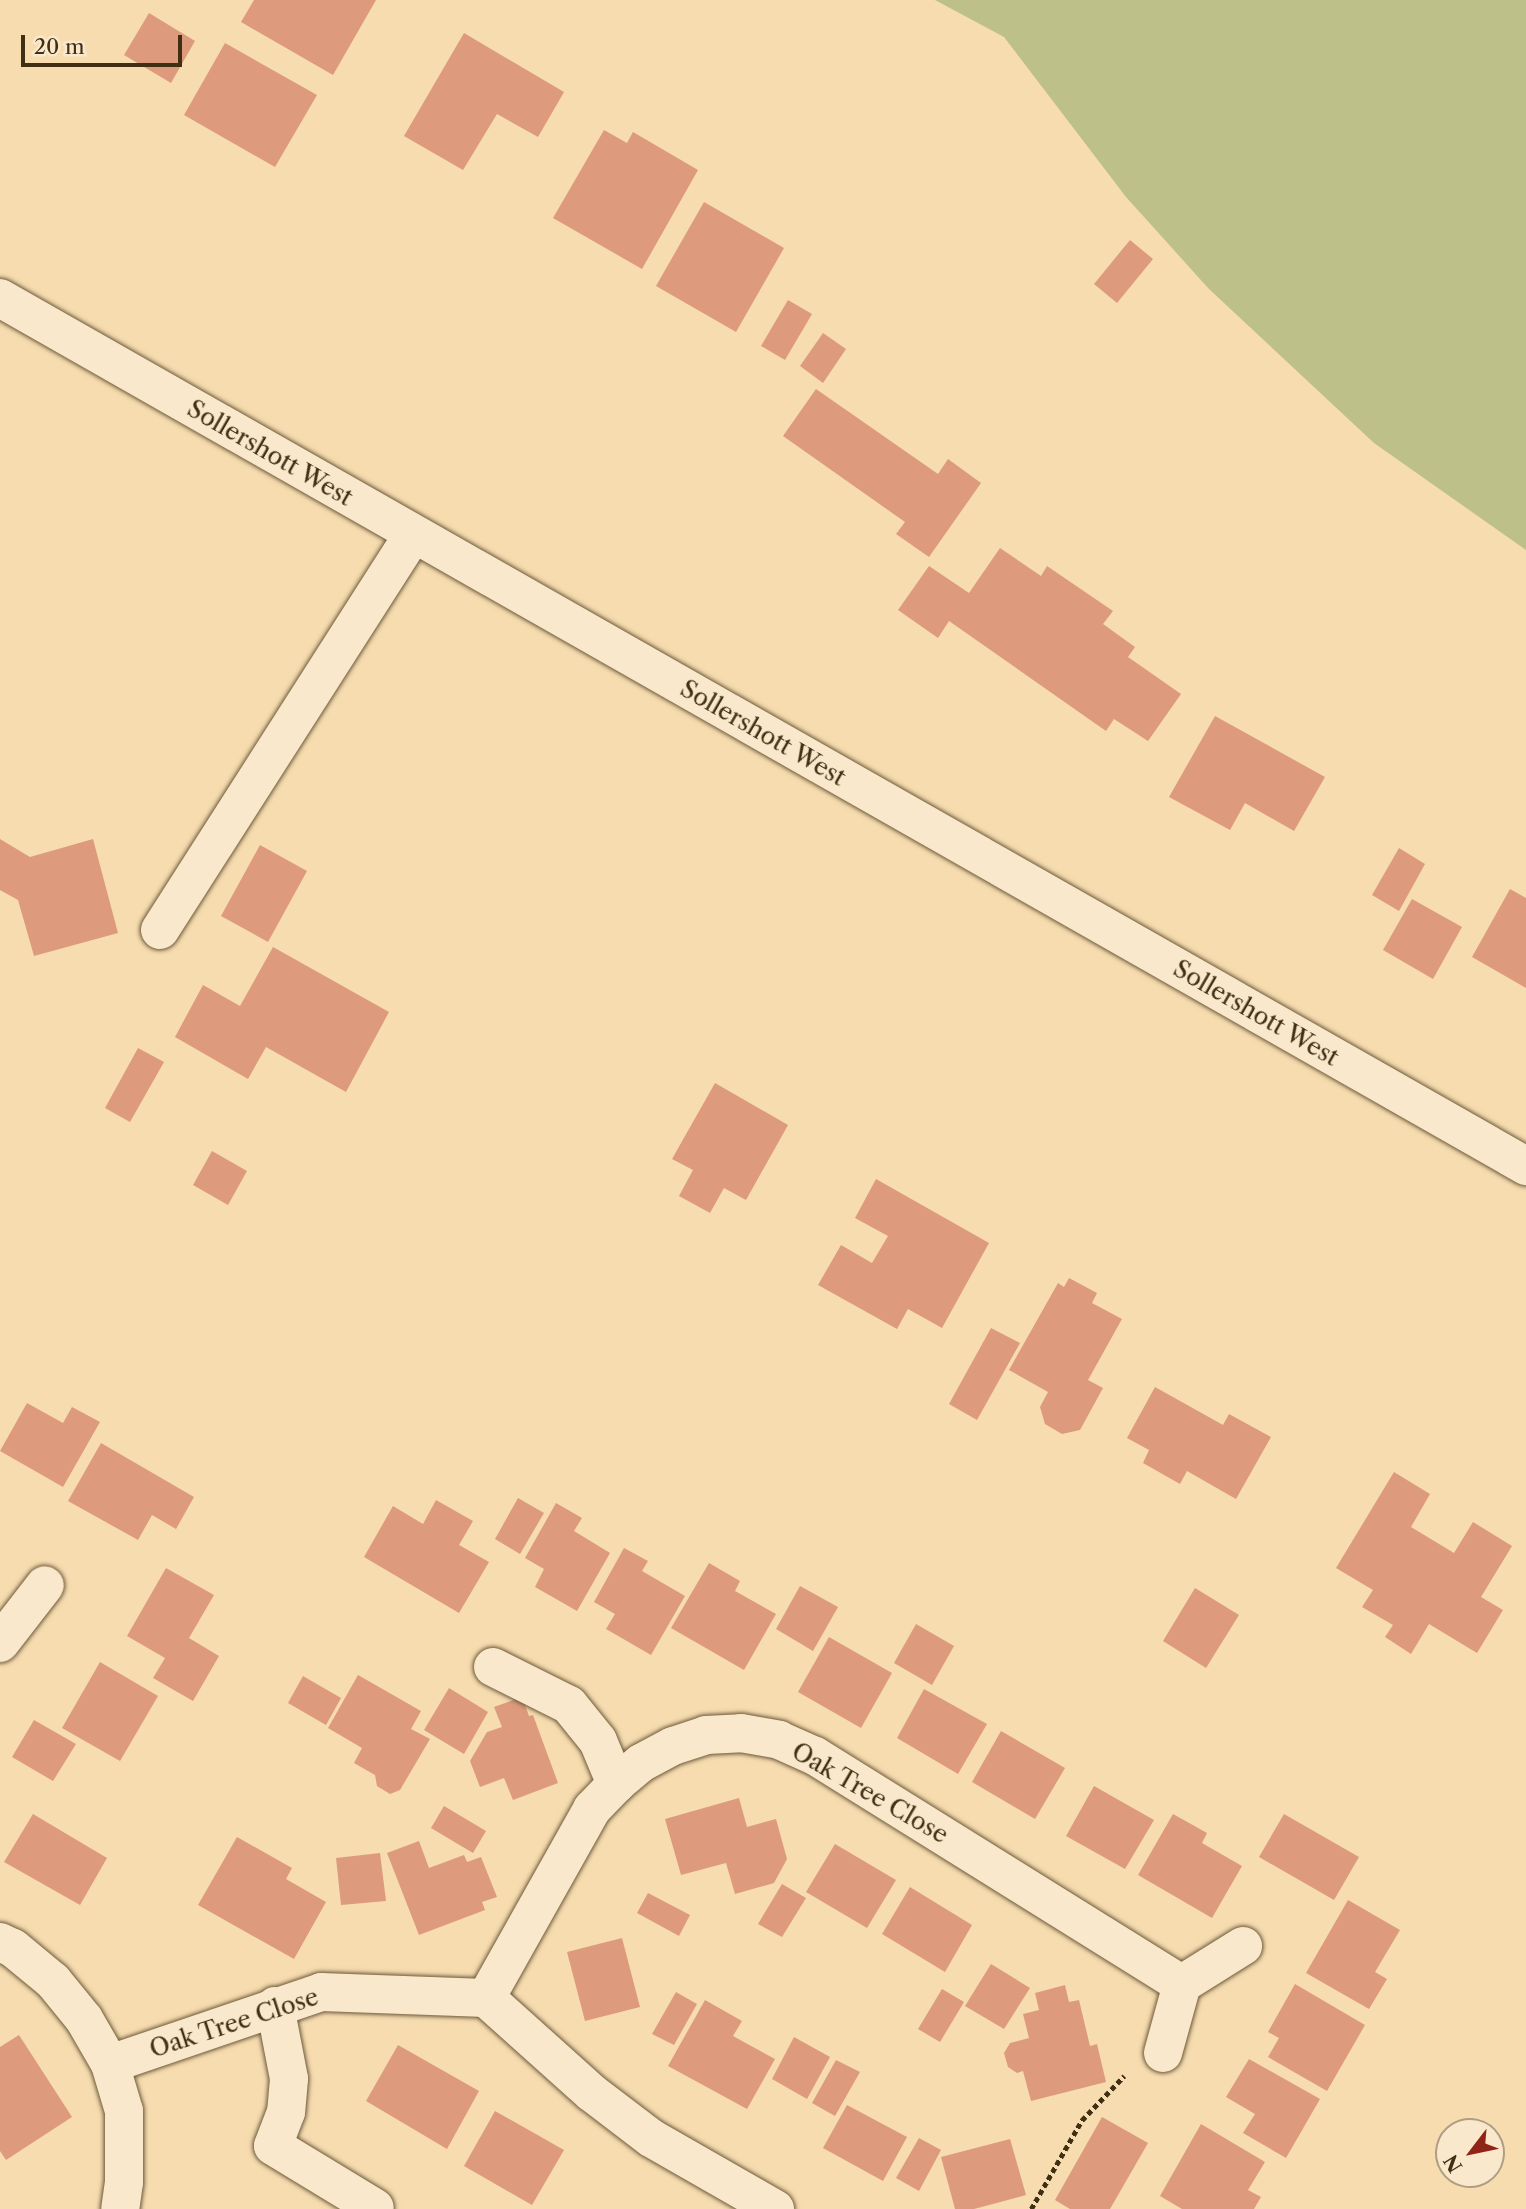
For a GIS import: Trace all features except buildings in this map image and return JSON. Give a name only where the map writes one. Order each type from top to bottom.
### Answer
[{"type":"street","name":"Sollershott West","points":[[0,298],[1526,1166]]},
{"type":"street","points":[[160,930],[413,534]]},
{"type":"street","points":[[0,1643],[45,1585]]},
{"type":"street","points":[[493,1667],[569,1705],[598,1741],[616,1784]]},
{"type":"street","name":"Oak Tree Close","points":[[110,2064],[321,1992],[486,1998],[593,1809],[616,1784],[641,1763],[673,1746],[706,1735],[741,1733],[779,1740],[837,1769],[1182,1984]]},
{"type":"street","points":[[0,1942],[13,1948],[53,1981],[84,2019],[110,2064],[124,2111],[124,2182],[120,2209]]},
{"type":"street","points":[[1163,2053],[1182,1984],[1243,1946]]},
{"type":"street","points":[[486,1998],[592,2093],[651,2138],[775,2209]]},
{"type":"street","points":[[275,2006],[289,2079],[286,2112],[273,2146],[375,2208]]},
{"type":"path","points":[[1031,2209],[1082,2120],[1112,2086],[1138,2066],[1163,2053]]},
{"type":"green space","points":[[935,0],[1526,0],[1526,550],[1374,443],[1209,289],[1126,197],[1004,37]]}]
